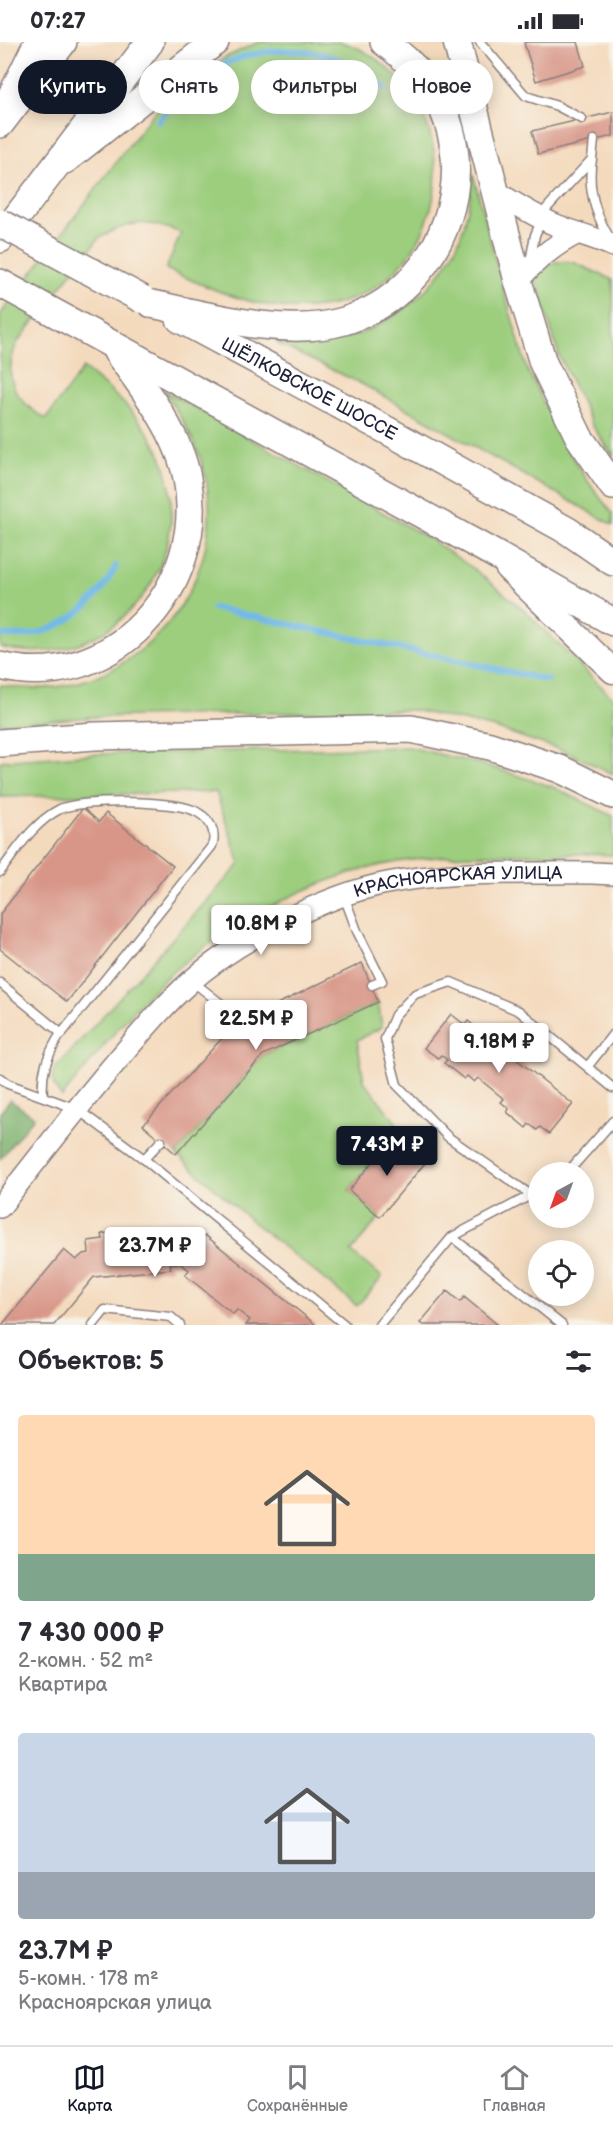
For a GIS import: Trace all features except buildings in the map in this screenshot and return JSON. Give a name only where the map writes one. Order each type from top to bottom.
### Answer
[{"type":"main road","points":[[0,122],[38,42]]},
{"type":"main road","points":[[0,122],[63,42]]},
{"type":"main road","points":[[0,239],[150,42]]},
{"type":"main road","points":[[50,172],[215,42]]},
{"type":"main road","points":[[147,301],[223,320],[311,327],[344,321],[375,309],[402,290],[424,266],[441,237],[452,205],[456,172],[452,139],[442,108],[425,79],[402,55],[384,42]]},
{"type":"main road","points":[[458,42],[495,191],[523,274],[543,363],[579,436],[613,486]]},
{"type":"main road","name":"ЩЁЛКОВСКОЕ ШОССЕ","points":[[0,223],[390,432],[568,531],[613,562]]},
{"type":"main road","points":[[0,283],[489,551],[613,622]]},
{"type":"main road","points":[[0,666],[32,670],[58,668],[83,662],[106,652],[128,638],[153,614],[176,578],[185,554],[190,529],[190,503],[187,477],[179,453],[142,386],[109,342]]},
{"type":"main road","points":[[489,551],[613,671]]},
{"type":"main road","points":[[0,742],[95,736],[411,729],[490,746],[560,770],[613,795]]},
{"type":"street","points":[[495,191],[541,219],[613,244]]},
{"type":"street","points":[[523,274],[550,249],[578,233]]},
{"type":"street","name":"КРАСНОЯРСКАЯ УЛИЦА","points":[[0,1207],[77,1109],[158,1012],[192,981],[257,936],[295,916],[344,895],[386,884],[431,877],[487,873],[613,874]]},
{"type":"lane","points":[[480,42],[526,96],[557,106],[582,119]]},
{"type":"lane","points":[[594,140],[589,178],[596,212],[613,244]]},
{"type":"lane","points":[[523,274],[541,219],[554,198],[592,159]]},
{"type":"lane","points":[[0,872],[32,832],[46,819],[60,809],[76,804],[105,801],[178,806],[196,811],[210,823],[215,838],[212,846],[62,1034],[48,1057],[42,1078],[43,1095]]},
{"type":"lane","points":[[344,895],[357,931],[382,981],[372,986]]},
{"type":"lane","points":[[192,981],[243,1021]]},
{"type":"lane","points":[[528,1189],[448,1137],[397,1085],[385,1039],[395,1015],[415,994],[451,982],[519,1011],[613,1088]]},
{"type":"lane","points":[[0,983],[62,1034]]},
{"type":"lane","points":[[588,1066],[613,1034]]},
{"type":"lane","points":[[0,1078],[8,1084],[77,1109],[144,1159],[345,1325]]},
{"type":"lane","points":[[577,1162],[613,1121]]},
{"type":"lane","points":[[144,1159],[161,1141]]},
{"type":"lane","points":[[379,1325],[452,1237],[528,1198]]},
{"type":"lane","points":[[452,1237],[562,1325]]},
{"type":"lane","points":[[93,1325],[105,1310],[171,1317],[180,1325]]},
{"type":"green space","points":[[259,42],[341,42],[377,60],[251,60],[251,114],[378,114],[378,61],[386,67],[390,71],[390,114],[422,114],[433,148],[435,186],[427,222],[409,254],[384,281],[350,300],[310,308],[272,306],[254,302],[218,291],[166,269],[181,233],[169,228],[140,223],[110,232],[99,238],[17,343],[11,377],[19,396],[35,412],[46,419],[83,368],[129,409],[149,434],[163,461],[171,500],[169,538],[157,573],[137,604],[110,628],[77,644],[40,651],[0,647],[0,315],[153,114],[239,114],[239,60],[222,60]]},
{"type":"green space","points":[[473,174],[527,369],[564,445],[613,514],[613,525],[362,384],[276,343],[312,344],[357,335],[398,314],[416,299],[446,265],[457,245],[466,219]]},
{"type":"green space","points":[[555,262],[573,262],[613,280],[613,456],[594,428],[559,356],[535,276],[546,266]]},
{"type":"green space","points":[[163,390],[425,536],[474,569],[523,609],[613,698],[613,774],[567,752],[495,728],[413,710],[94,717],[0,724],[0,685],[41,688],[80,682],[116,666],[148,644],[175,615],[194,581],[206,543],[209,502],[207,486],[194,443]]},
{"type":"green space","points":[[409,747],[485,765],[553,787],[613,816],[613,855],[490,854],[418,859],[355,872],[302,891],[226,933],[164,979],[133,1011],[62,1097],[54,1085],[54,1070],[240,864],[216,792],[0,797],[0,761],[96,754]]},
{"type":"green space","points":[[378,1002],[382,1027],[357,1040],[364,1081],[401,1129],[430,1154],[425,1163],[394,1137],[349,1190],[380,1217],[351,1252],[382,1277],[357,1306],[254,1223],[176,1154],[263,1055]]},
{"type":"green space","points":[[10,1100],[34,1117],[0,1159],[0,1113]]},
{"type":"waterway","points":[[158,121],[183,93],[204,75],[229,62],[265,52],[302,51],[338,59],[359,69],[385,88]]},
{"type":"waterway","points":[[0,635],[19,636],[54,628],[84,609],[107,582],[116,566]]},
{"type":"waterway","points":[[213,608],[547,680]]}]
